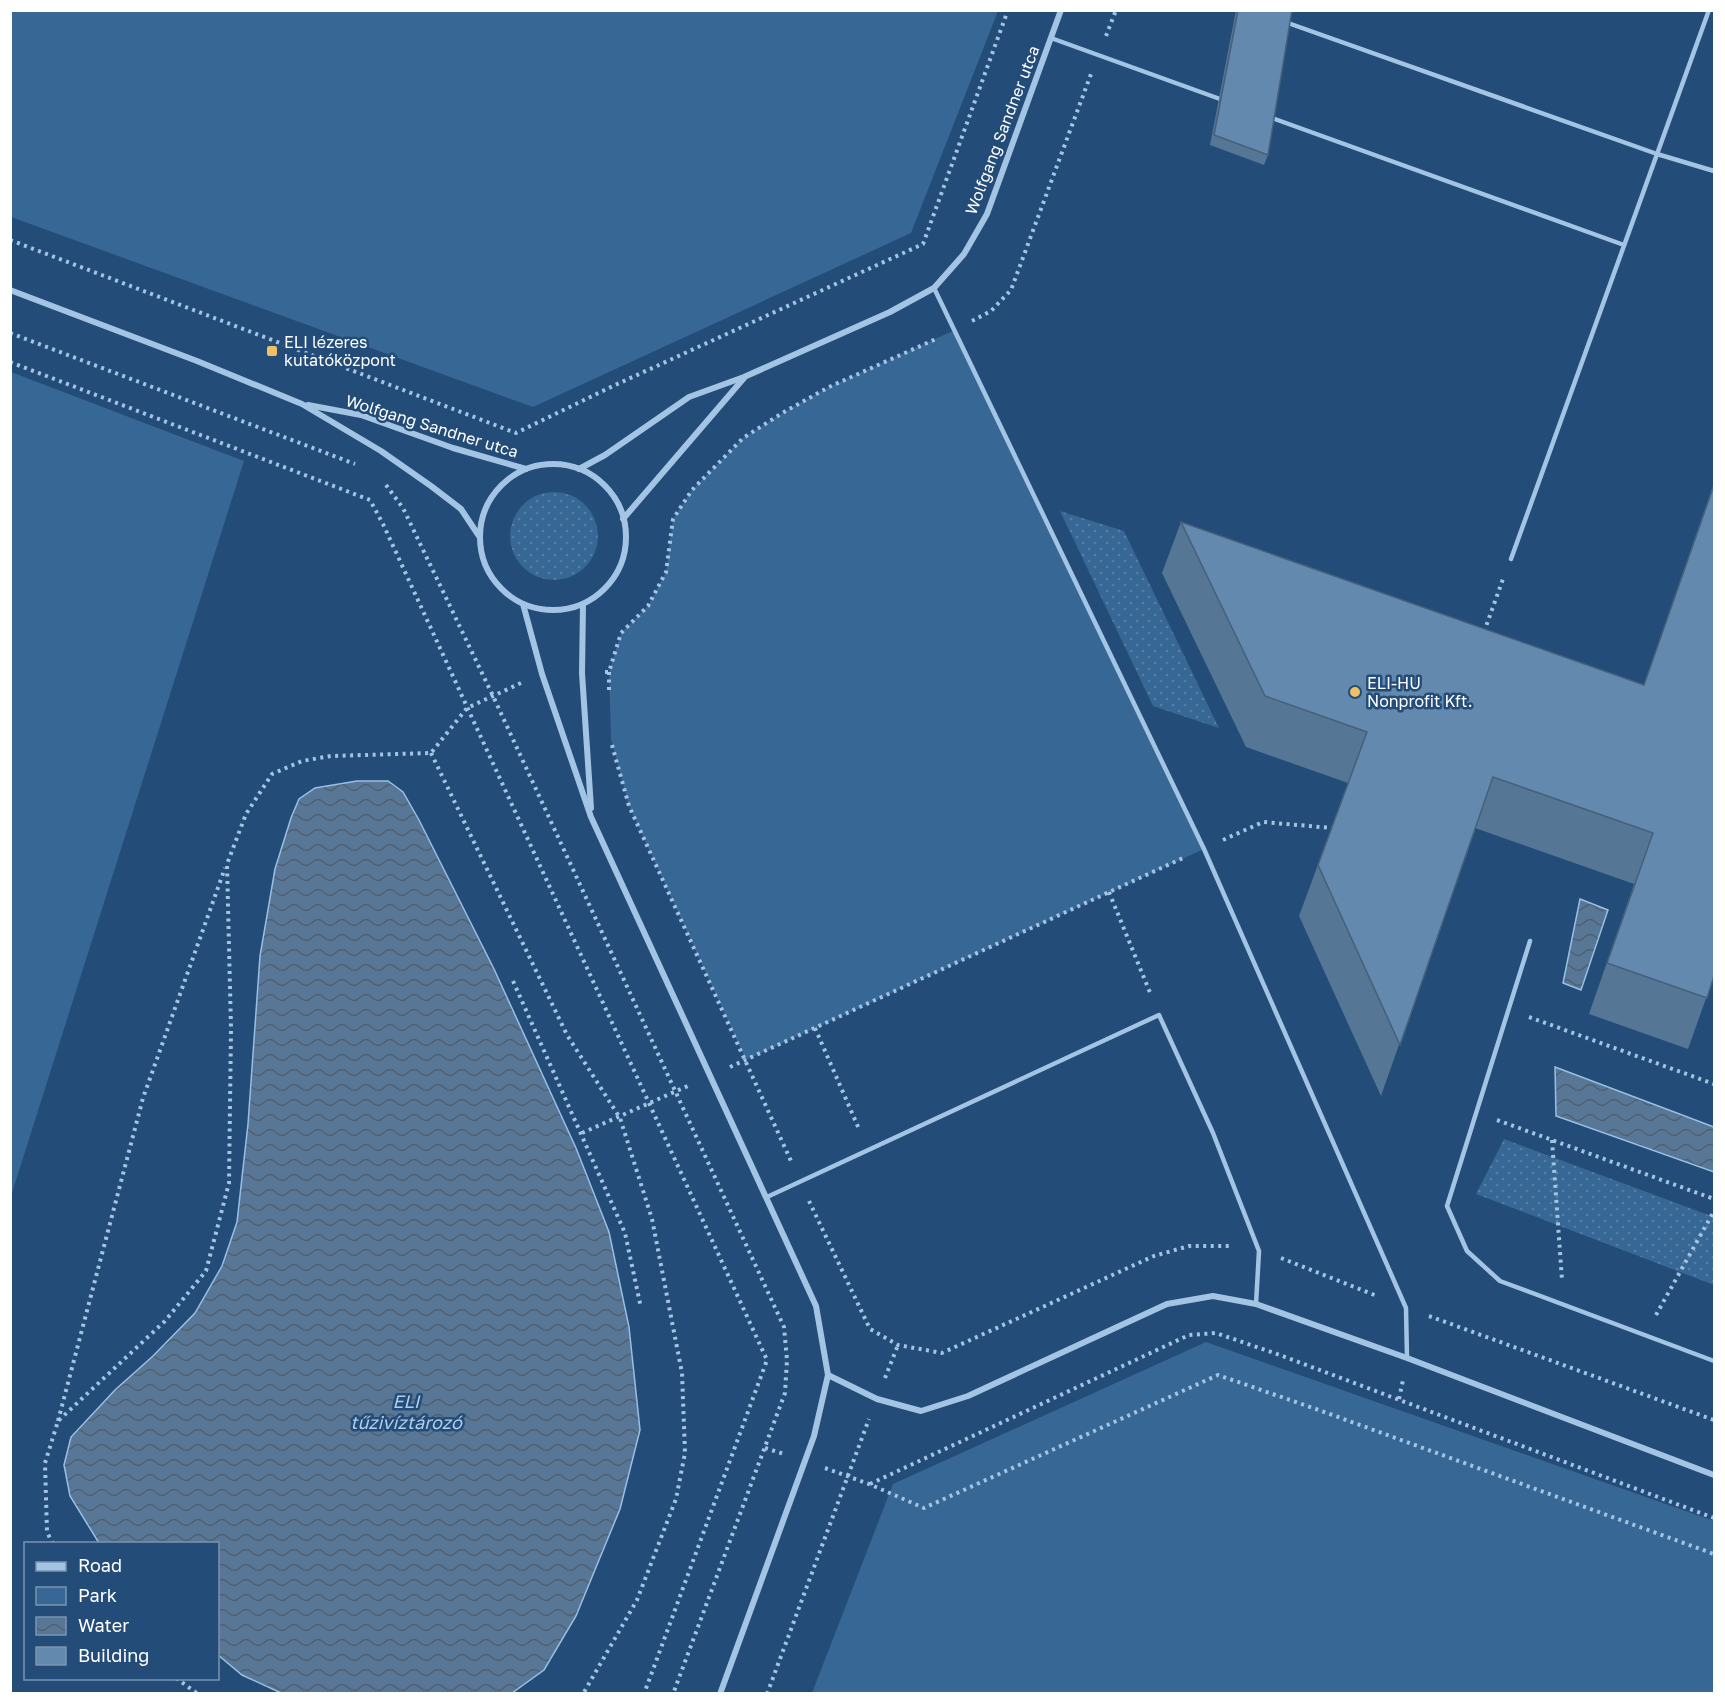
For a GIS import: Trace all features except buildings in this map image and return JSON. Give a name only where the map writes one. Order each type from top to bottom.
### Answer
[{"type":"street","name":"Wolfgang Sandner utca","points":[[579,469],[605,455],[689,397],[744,377],[891,312],[934,288],[964,254],[987,214],[1061,10]]},
{"type":"street","points":[[10,290],[197,361],[302,404]]},
{"type":"street","name":"Wolfgang Sandner utca","points":[[623,519],[744,377]]},
{"type":"street","name":"Wolfgang Sandner utca","points":[[302,404],[360,415],[453,448],[525,469]]},
{"type":"street","name":"Wolfgang Sandner utca","points":[[302,404],[381,451],[431,486],[461,509],[479,536]]},
{"type":"street","points":[[561,464],[579,469],[599,480],[614,498],[623,519],[626,544],[619,569],[604,590],[583,604],[563,610],[543,610],[523,604],[505,593],[491,576],[482,557],[479,536],[483,514],[492,495],[507,480],[525,469],[561,464]]},
{"type":"street","points":[[523,604],[542,674],[591,818],[816,1306],[828,1375],[814,1436],[720,1694]]},
{"type":"street","points":[[583,604],[582,673],[591,818]]},
{"type":"street","points":[[828,1375],[877,1399],[921,1411],[968,1396],[1167,1305],[1213,1296],[1256,1304],[1407,1358],[1714,1475]]},
{"type":"lane","points":[[1511,559],[1709,10]]},
{"type":"lane","points":[[1288,23],[1657,154],[1714,171]]},
{"type":"lane","points":[[1051,38],[1220,99]]},
{"type":"lane","points":[[1272,118],[1624,244]]},
{"type":"lane","points":[[934,288],[1204,849],[1406,1308],[1407,1358]]},
{"type":"lane","points":[[1530,941],[1447,1206],[1467,1251],[1500,1281],[1714,1361]]},
{"type":"lane","points":[[767,1197],[1159,1015],[1213,1133],[1259,1251],[1256,1304]]},
{"type":"path","points":[[10,240],[516,433],[922,244],[1008,10]]},
{"type":"path","points":[[609,694],[609,672],[621,633],[648,606],[666,572],[673,519],[692,490],[743,438],[784,411],[829,387],[955,330],[990,311],[1011,290],[1099,55]]},
{"type":"path","points":[[10,333],[361,467]]},
{"type":"path","points":[[10,362],[370,500],[767,1360],[644,1694]]},
{"type":"path","points":[[379,480],[387,486],[403,508],[493,696],[784,1327],[788,1360],[785,1393],[673,1694]]},
{"type":"path","points":[[1483,636],[1511,559]]},
{"type":"path","points":[[582,673],[609,672]]},
{"type":"path","points":[[53,1542],[47,1532],[45,1463],[143,1098],[246,813],[272,774],[302,761],[331,756],[431,753],[468,708],[542,674]]},
{"type":"path","points":[[610,740],[628,806],[870,1329],[898,1345],[942,1353],[1154,1256],[1189,1246],[1226,1245],[1259,1251],[1406,1308],[1714,1420]]},
{"type":"path","points":[[431,753],[567,1035],[620,1118],[652,1219],[682,1373],[685,1453],[675,1499],[637,1600],[583,1694]]},
{"type":"path","points":[[582,1133],[620,1118],[1263,822],[1332,828]]},
{"type":"path","points":[[58,1421],[165,1321],[206,1271],[229,1183],[231,1029],[227,864]]},
{"type":"path","points":[[1109,892],[1159,1015]]},
{"type":"path","points":[[513,981],[625,1233],[641,1308]]},
{"type":"path","points":[[1509,1010],[1714,1084]]},
{"type":"path","points":[[815,1028],[868,1150]]},
{"type":"path","points":[[1477,1112],[1714,1199]]},
{"type":"path","points":[[1552,1140],[1564,1305]]},
{"type":"path","points":[[1645,1335],[1714,1211]]},
{"type":"path","points":[[1714,1518],[1216,1332],[1189,1335],[869,1484],[924,1508],[1218,1376],[1316,1409],[1714,1554]]},
{"type":"path","points":[[767,1694],[898,1345]]},
{"type":"path","points":[[179,1680],[198,1694]]},
{"type":"green space","points":[[10,11],[998,11],[911,233],[533,407],[11,217]]},
{"type":"green space","points":[[955,330],[1204,849],[746,1060],[629,806],[611,739],[609,672],[621,633],[648,606],[666,572],[673,519],[692,490],[743,438],[829,387]]},
{"type":"green space","points":[[11,372],[244,461],[11,1196]]},
{"type":"green space","points":[[554,492],[571,495],[585,505],[595,519],[598,536],[595,553],[585,567],[571,577],[554,580],[537,577],[523,567],[513,553],[510,536],[513,519],[523,505],[537,495]]},
{"type":"green space","points":[[1060,511],[1124,531],[1219,728],[1153,706]]},
{"type":"green space","points":[[1504,1139],[1714,1217],[1714,1285],[1476,1194]]},
{"type":"green space","points":[[1206,1342],[1714,1521],[1714,1693],[812,1693],[893,1484]]},
{"type":"water","name":"ELI tűzivíztározó","points":[[357,781],[388,781],[403,792],[494,969],[576,1148],[609,1232],[629,1327],[640,1430],[620,1509],[576,1616],[544,1670],[512,1693],[281,1693],[242,1675],[219,1656],[219,1542],[98,1542],[70,1496],[64,1465],[71,1437],[115,1390],[153,1356],[195,1313],[222,1266],[237,1222],[248,1124],[260,956],[275,869],[299,799],[315,788]]},
{"type":"water","points":[[1580,899],[1608,910],[1581,990],[1563,983]]},
{"type":"water","points":[[1555,1067],[1714,1127],[1714,1172],[1556,1116]]},
{"type":"place","name":"ELI lézeres kutatóközpont","points":[[272,351]]},
{"type":"place","name":"ELI-HU Nonprofit Kft.","points":[[1355,692]]}]
